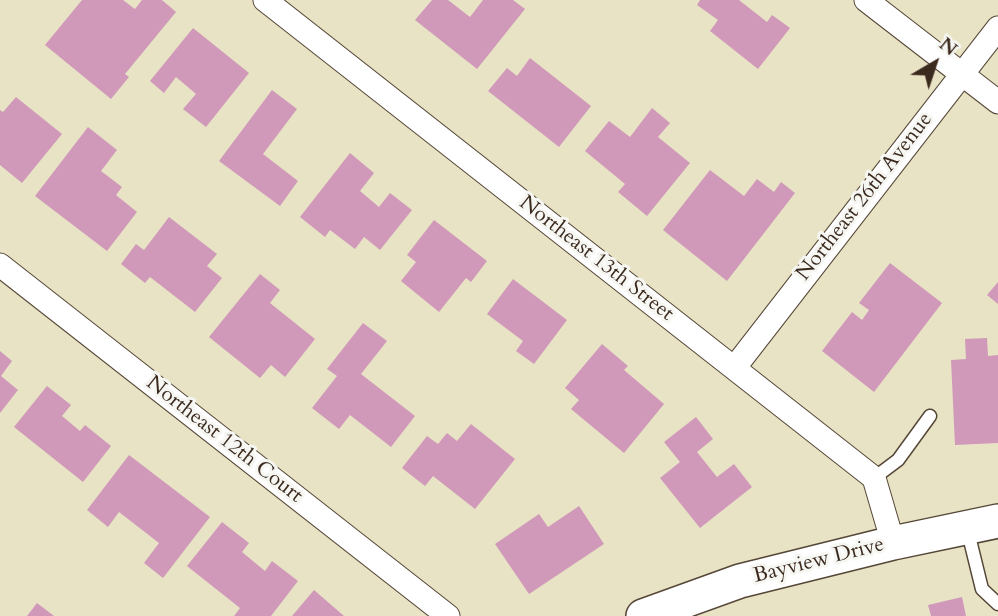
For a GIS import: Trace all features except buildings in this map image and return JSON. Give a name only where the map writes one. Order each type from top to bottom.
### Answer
[{"type":"street","name":"Northeast 13th Street","points":[[265,0],[874,478]]},
{"type":"street","points":[[866,0],[998,102]]},
{"type":"street","name":"Northeast 26th Avenue","points":[[735,367],[960,73],[998,29]]},
{"type":"street","name":"Northeast 12th Court","points":[[0,265],[448,616]]},
{"type":"street","points":[[874,478],[893,542]]},
{"type":"street","name":"Bayview Drive","points":[[643,616],[740,581],[893,542],[982,524]]},
{"type":"lane","points":[[874,478],[898,460],[930,416]]},
{"type":"lane","points":[[982,524],[982,589],[998,604]]}]
